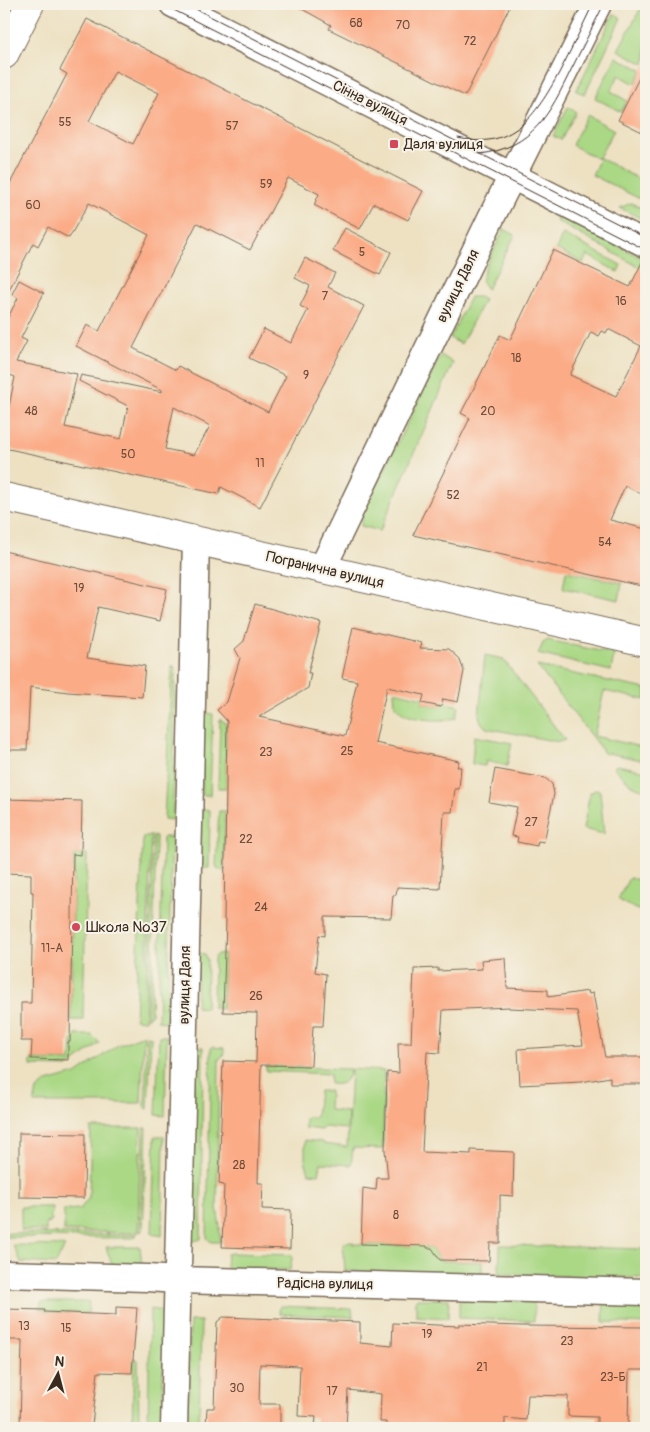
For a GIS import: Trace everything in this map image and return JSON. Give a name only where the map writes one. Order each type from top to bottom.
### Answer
[{"type":"main road","points":[[4,55],[30,4]]},
{"type":"main road","name":"Погранична вулиця","points":[[4,497],[646,642]]},
{"type":"street","name":"Сінна вулиця","points":[[173,4],[646,244]]},
{"type":"street","name":"вулиця Даля","points":[[322,569],[512,175],[598,4]]},
{"type":"street","name":"вулиця Даля","points":[[174,1428],[196,541]]},
{"type":"street","name":"Радісна вулиця","points":[[4,1274],[646,1292]]},
{"type":"green space","points":[[643,4],[646,4],[646,61],[644,64],[618,50]]},
{"type":"green space","points":[[614,14],[621,18],[585,94],[576,91]]},
{"type":"green space","points":[[616,57],[642,70],[635,84],[619,75],[611,91],[627,101],[621,112],[595,98]]},
{"type":"green space","points":[[568,107],[576,112],[561,140],[553,136]]},
{"type":"green space","points":[[587,115],[614,130],[598,159],[572,145]]},
{"type":"green space","points":[[600,158],[646,183],[646,202],[592,175]]},
{"type":"green space","points":[[631,203],[646,210],[646,221],[620,208]]},
{"type":"green space","points":[[559,215],[642,258],[641,268],[556,221]]},
{"type":"green space","points":[[504,229],[515,235],[487,289],[481,281],[485,268]]},
{"type":"green space","points":[[563,234],[621,265],[618,272],[587,255],[583,263],[556,249]]},
{"type":"green space","points":[[470,297],[479,297],[484,300],[461,344],[450,338]]},
{"type":"green space","points":[[441,355],[453,363],[380,531],[361,526],[363,513]]},
{"type":"green space","points":[[566,571],[622,583],[619,600],[563,588]]},
{"type":"green space","points":[[548,640],[614,654],[611,671],[538,654],[543,643]]},
{"type":"green space","points":[[485,655],[503,659],[565,740],[559,742],[486,728],[479,716]]},
{"type":"green space","points":[[172,666],[175,667],[173,820],[164,819]]},
{"type":"green space","points":[[537,666],[646,689],[646,700],[604,691],[594,736],[646,748],[646,761],[605,754]]},
{"type":"green space","points":[[394,691],[423,698],[422,703],[441,707],[443,702],[459,706],[456,718],[430,720],[404,714],[395,706]]},
{"type":"green space","points":[[204,713],[213,714],[210,795],[202,795]]},
{"type":"green space","points":[[220,719],[226,723],[226,788],[218,788]]},
{"type":"green space","points":[[474,736],[512,743],[507,766],[486,761],[485,766],[472,764]]},
{"type":"green space","points":[[617,765],[646,771],[646,790],[628,782],[614,767]]},
{"type":"green space","points":[[597,789],[600,791],[604,834],[583,829],[590,793]]},
{"type":"green space","points":[[202,809],[210,810],[209,868],[200,868]]},
{"type":"green space","points":[[219,811],[225,811],[224,871],[217,868],[216,865]]},
{"type":"green space","points":[[151,835],[145,1020],[135,1019],[143,837]]},
{"type":"green space","points":[[153,836],[156,837],[151,1015],[147,1018]]},
{"type":"green space","points":[[163,837],[172,837],[167,1022],[158,1021]]},
{"type":"green space","points":[[82,853],[87,854],[83,1020],[71,1020],[74,855],[81,855]]},
{"type":"green space","points":[[629,878],[646,881],[644,908],[646,913],[618,899]]},
{"type":"green space","points":[[198,953],[205,954],[207,960],[206,1008],[196,1007]]},
{"type":"green space","points":[[217,954],[224,954],[222,1009],[213,1008],[214,958]]},
{"type":"green space","points":[[76,1035],[92,1035],[100,1043],[68,1067],[31,1066],[31,1060],[71,1061],[72,1042]]},
{"type":"green space","points":[[144,1035],[141,1103],[34,1103],[37,1090],[47,1082],[76,1074],[118,1045]]},
{"type":"green space","points":[[147,1036],[151,1037],[148,1109],[145,1108]]},
{"type":"green space","points":[[159,1036],[167,1036],[165,1116],[156,1115]]},
{"type":"green space","points":[[195,1047],[203,1047],[201,1239],[190,1242]]},
{"type":"green space","points":[[211,1047],[224,1048],[224,1055],[219,1059],[217,1207],[220,1242],[211,1242],[207,1238]]},
{"type":"green space","points":[[266,1066],[350,1069],[344,1081],[338,1084],[330,1084],[330,1074],[266,1071]]},
{"type":"green space","points":[[351,1069],[384,1071],[383,1149],[353,1148],[351,1165],[321,1163],[319,1174],[309,1173],[305,1160],[305,1140],[347,1147]]},
{"type":"green space","points":[[319,1091],[330,1091],[329,1110],[348,1112],[347,1129],[324,1127],[321,1130],[305,1128],[305,1119],[307,1117],[316,1117]]},
{"type":"green space","points":[[91,1128],[141,1128],[138,1233],[64,1231],[64,1210],[80,1209],[89,1198]]},
{"type":"green space","points":[[144,1128],[147,1128],[143,1231],[140,1232]]},
{"type":"green space","points":[[155,1136],[164,1136],[162,1236],[152,1234]]},
{"type":"green space","points":[[21,1207],[52,1207],[51,1222],[46,1223],[46,1231],[21,1230]]},
{"type":"green space","points":[[4,1233],[137,1235],[133,1238],[4,1237]]},
{"type":"green space","points":[[353,1242],[353,1244],[412,1246],[413,1244],[427,1244],[426,1248],[431,1248],[440,1261],[482,1262],[482,1274],[345,1271],[343,1243]]},
{"type":"green space","points":[[13,1245],[65,1246],[56,1264],[21,1262]]},
{"type":"green space","points":[[500,1245],[646,1249],[646,1278],[499,1274]]},
{"type":"green space","points":[[106,1247],[140,1247],[142,1265],[112,1265]]},
{"type":"green space","points":[[227,1254],[291,1255],[290,1270],[226,1268]]},
{"type":"green space","points":[[416,1299],[449,1299],[448,1318],[416,1316]]},
{"type":"green space","points":[[459,1300],[534,1301],[534,1321],[459,1318]]},
{"type":"green space","points":[[41,1302],[89,1302],[88,1313],[45,1312],[45,1309],[40,1309]]},
{"type":"green space","points":[[604,1302],[646,1303],[646,1324],[603,1322]]},
{"type":"green space","points":[[280,1306],[352,1309],[353,1317],[279,1314]]},
{"type":"green space","points":[[150,1309],[163,1311],[162,1428],[148,1428]]},
{"type":"green space","points":[[190,1321],[201,1321],[199,1428],[188,1428]]},
{"type":"green space","points":[[134,1358],[138,1360],[139,1428],[132,1428]]},
{"type":"building","points":[[293,4],[511,4],[465,96],[329,29],[331,25]]},
{"type":"building","points":[[87,19],[423,191],[408,220],[374,203],[360,229],[314,205],[319,194],[288,178],[250,250],[197,223],[133,348],[176,370],[178,366],[268,412],[286,376],[249,358],[264,329],[291,343],[308,310],[300,306],[310,286],[295,278],[305,258],[335,273],[328,287],[364,306],[260,507],[221,487],[219,494],[4,448],[4,431],[15,377],[10,375],[4,386],[4,325],[18,298],[12,294],[19,280],[44,293],[21,338],[27,341],[16,362],[77,374],[65,427],[121,439],[128,406],[79,381],[81,375],[162,392],[162,390],[76,346],[87,325],[99,331],[149,235],[89,203],[69,238],[48,227],[38,246],[33,243],[4,300],[4,195],[67,74],[60,70]],"holes":[[[115,71],[159,93],[133,144],[89,121]],[[174,407],[210,426],[194,455],[165,449]]]},
{"type":"building","points":[[646,64],[646,134],[618,120]]},
{"type":"building","points":[[345,228],[391,252],[380,275],[333,251]]},
{"type":"building","points":[[553,250],[630,287],[644,258],[646,259],[646,496],[625,486],[610,520],[646,529],[646,587],[413,535],[470,418],[461,413],[500,335],[510,340]],"holes":[[[608,329],[641,346],[616,396],[570,375],[591,332],[599,336],[602,331],[606,333]]]},
{"type":"building","points":[[4,551],[167,589],[160,621],[98,607],[87,658],[145,666],[142,697],[68,692],[30,687],[27,750],[4,750],[4,648],[7,612],[4,611]]},
{"type":"building","points":[[255,604],[321,623],[308,673],[311,673],[308,688],[259,717],[345,736],[357,681],[342,678],[353,627],[422,643],[420,648],[449,649],[459,658],[464,671],[458,702],[443,699],[441,707],[422,703],[424,695],[387,687],[375,743],[459,761],[457,767],[461,767],[459,789],[455,789],[452,812],[444,812],[440,889],[397,887],[396,895],[393,895],[391,918],[325,917],[325,936],[319,935],[315,972],[326,974],[323,1026],[313,1026],[311,1066],[261,1065],[258,1183],[263,1183],[262,1209],[291,1210],[290,1249],[222,1247],[224,1185],[219,1184],[223,1061],[256,1062],[257,1013],[223,1012],[226,920],[224,920],[227,721],[217,710],[227,702],[240,658],[235,649],[244,641]]},
{"type":"building","points":[[495,769],[545,778],[552,784],[554,794],[544,842],[538,841],[537,846],[517,842],[518,837],[511,836],[517,807],[489,802]]},
{"type":"building","points":[[4,799],[82,801],[81,855],[73,854],[70,1042],[68,1042],[68,1060],[31,1059],[32,1041],[21,1041],[21,1003],[31,1003],[33,892],[31,892],[31,874],[4,873]]},
{"type":"building","points":[[505,958],[507,988],[548,990],[548,997],[588,991],[589,994],[593,993],[605,1057],[646,1057],[646,1084],[610,1084],[610,1077],[581,1082],[520,1085],[518,1049],[583,1045],[577,1011],[509,1007],[443,1010],[440,1053],[427,1052],[422,1152],[471,1154],[471,1150],[514,1152],[513,1196],[500,1195],[500,1243],[490,1243],[489,1261],[440,1260],[432,1248],[427,1248],[427,1246],[361,1244],[363,1188],[376,1190],[377,1178],[388,1178],[385,1150],[387,1072],[399,1073],[398,1043],[411,1043],[414,969],[438,968],[438,971],[482,969],[481,960]]},
{"type":"building","points":[[19,1133],[85,1134],[84,1198],[19,1197]]},
{"type":"building","points":[[116,1307],[137,1308],[132,1373],[98,1372],[92,1425],[90,1425],[90,1428],[20,1428],[22,1340],[4,1340],[4,1309],[116,1315]]},
{"type":"building","points":[[223,1317],[360,1322],[360,1343],[392,1346],[393,1323],[459,1326],[459,1324],[646,1327],[646,1370],[629,1370],[628,1428],[597,1428],[597,1417],[568,1416],[568,1396],[528,1395],[526,1420],[505,1418],[505,1428],[386,1428],[386,1422],[380,1422],[381,1394],[348,1390],[346,1428],[315,1428],[316,1417],[298,1416],[300,1366],[260,1364],[259,1404],[280,1404],[280,1428],[215,1428],[215,1426],[206,1425],[207,1408],[214,1408],[217,1322]]},
{"type":"tram line","points":[[162,4],[646,250]]},
{"type":"tram line","points":[[186,4],[646,238]]},
{"type":"tram line","points":[[458,138],[477,141],[493,139],[508,134],[520,126],[541,103],[559,73],[593,4]]},
{"type":"tram line","points":[[480,154],[514,144],[538,126],[563,86],[604,4]]},
{"type":"place","name":"Даля вулиця","points":[[394,144]]},
{"type":"place","name":"Школа №37","points":[[76,927]]}]
